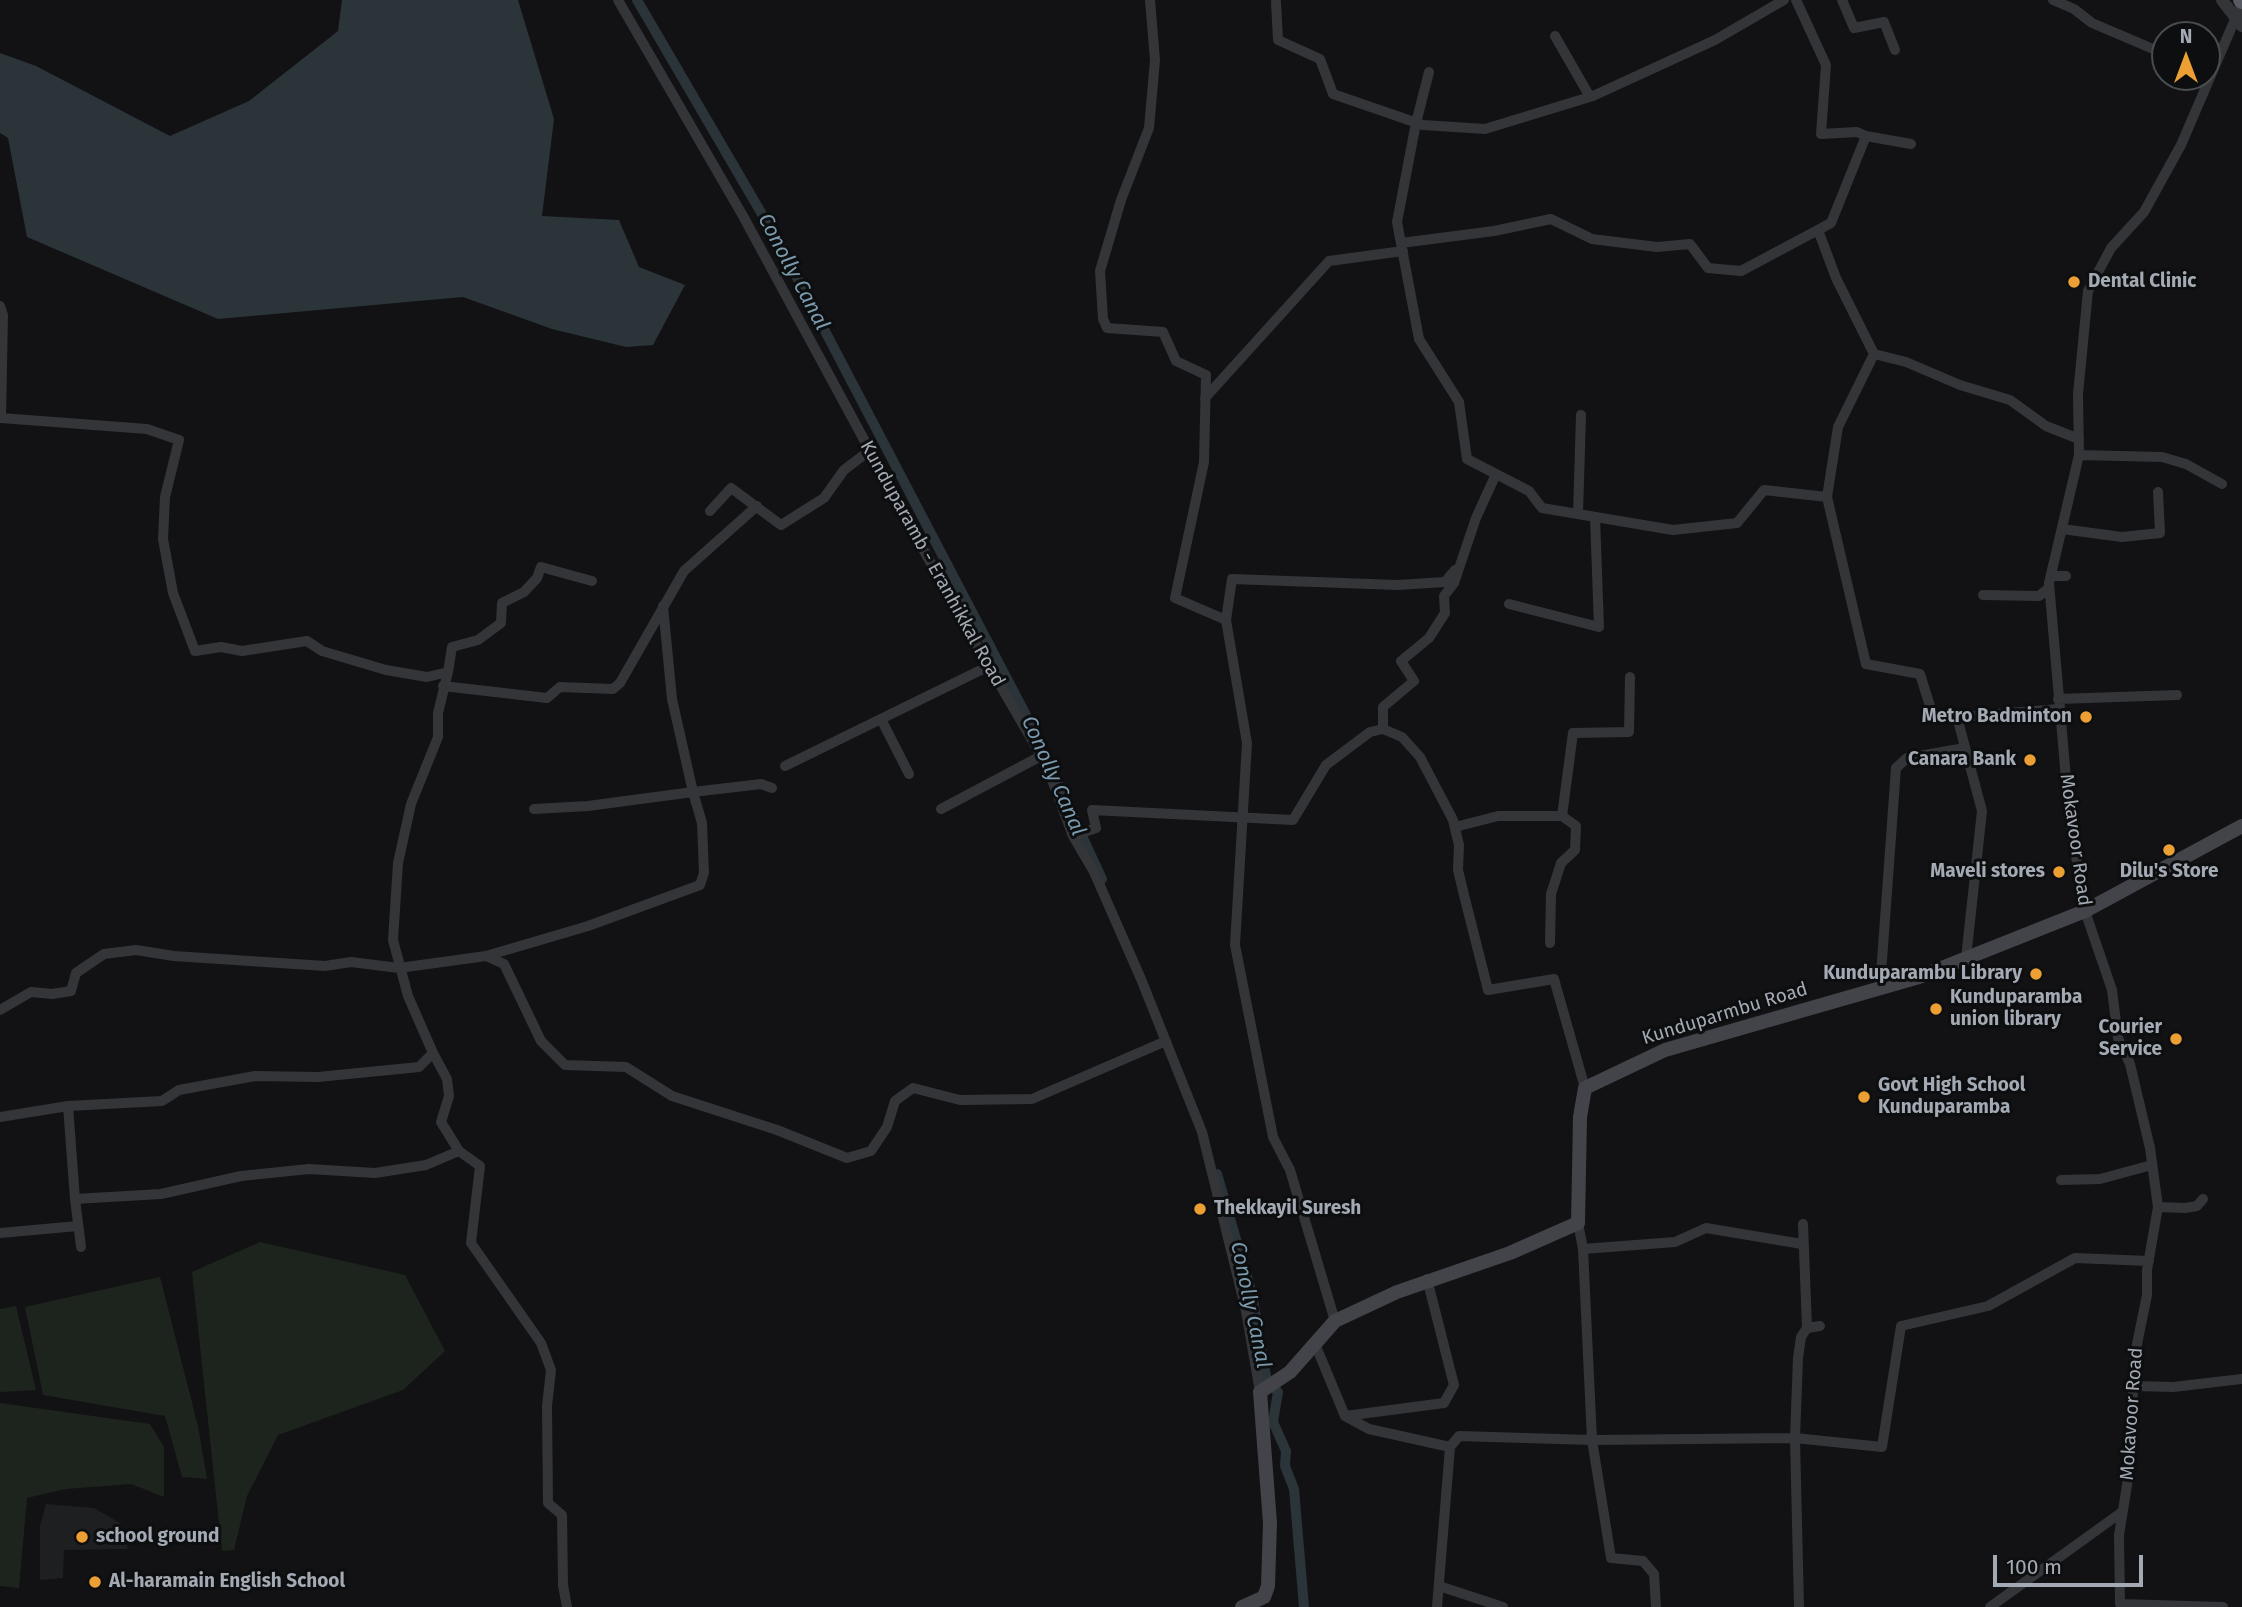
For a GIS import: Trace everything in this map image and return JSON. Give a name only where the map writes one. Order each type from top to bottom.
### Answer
[{"type":"main road","name":"Kunduparmbu Road","points":[[1585,1088],[1665,1050],[1919,977],[2085,911],[2242,826]]},
{"type":"main road","points":[[1272,1607],[1268,1586],[1269,1387],[1315,1344],[1335,1321],[1427,1279],[1510,1253],[1578,1223],[1580,1117],[1585,1088]]},
{"type":"main road","points":[[1242,1607],[1264,1597],[1268,1586]]},
{"type":"street","name":"Kunduparamb - Eranhikkal Road","points":[[618,0],[743,216],[869,451],[1041,756],[1074,835],[1105,897],[1202,1132],[1246,1311],[1269,1387]]},
{"type":"street","points":[[1150,0],[1155,60],[1149,128],[1121,200],[1100,271],[1103,319],[1107,328],[1163,332],[1176,362],[1206,375],[1204,462],[1175,598],[1226,620]]},
{"type":"street","points":[[1276,2],[1278,40],[1320,59],[1333,94],[1416,123],[1485,129],[1590,97],[1714,40],[1784,0]]},
{"type":"street","points":[[1796,0],[1826,65],[1821,134],[1857,132],[1911,144]]},
{"type":"street","points":[[1842,0],[1854,28],[1884,22],[1895,51]]},
{"type":"street","points":[[2053,0],[2074,9],[2092,23],[2151,48]]},
{"type":"street","points":[[2222,0],[2239,22]]},
{"type":"street","name":"Mokavoor Road","points":[[2221,53],[2239,22],[2242,1]]},
{"type":"street","points":[[1555,36],[1590,97]]},
{"type":"street","points":[[1429,72],[1397,222],[1419,339],[1459,402],[1467,459],[1529,491],[1542,508],[1673,530],[1737,523],[1764,490],[1827,497]]},
{"type":"street","name":"Mokavoor Road","points":[[2202,91],[2181,145],[2144,212],[2111,248],[2088,291],[2078,394],[2079,454],[2049,588],[2069,813],[2085,911],[2112,990],[2118,1038],[2130,1065],[2152,1164],[2158,1207],[2149,1261],[2147,1295],[2135,1354],[2128,1479],[2119,1535],[2120,1606],[2223,1607]]},
{"type":"street","points":[[1205,398],[1329,261],[1551,219],[1592,239],[1657,247],[1690,244],[1708,268],[1741,271],[1831,223],[1866,136]]},
{"type":"street","points":[[1818,230],[1836,278],[1874,354],[1906,362],[1960,385],[2010,400],[2046,426],[2079,439]]},
{"type":"street","points":[[0,306],[3,315],[1,418],[147,429],[179,440],[165,497],[163,539],[166,564],[177,604],[195,651],[221,647],[243,651],[307,641],[322,651],[386,670],[427,677],[448,672]]},
{"type":"street","points":[[1874,354],[1838,426],[1827,497],[1866,664],[1920,674],[1934,719],[2058,704],[2177,695]]},
{"type":"street","points":[[1578,514],[1581,415]]},
{"type":"street","points":[[710,511],[731,488],[781,525],[824,498],[844,470],[869,451]]},
{"type":"street","points":[[2079,454],[2162,457],[2186,464],[2222,484]]},
{"type":"street","points":[[1382,729],[1383,707],[1414,681],[1401,661],[1429,638],[1445,613],[1444,596],[1454,583],[1496,474]]},
{"type":"street","points":[[2062,529],[2122,537],[2160,533],[2158,492]]},
{"type":"street","points":[[443,686],[547,698],[560,687],[613,689],[620,683],[684,571],[757,506]]},
{"type":"street","points":[[1509,604],[1599,627],[1595,517]]},
{"type":"street","points":[[567,1607],[563,1585],[562,1515],[548,1503],[547,1406],[551,1370],[541,1343],[471,1243],[480,1166],[459,1151],[442,1122],[449,1097],[447,1079],[416,1018],[399,968],[393,940],[398,863],[411,804],[438,737],[438,713],[453,648],[478,640],[501,623],[502,603],[524,592],[537,578],[541,567],[592,581]]},
{"type":"street","points":[[1335,1321],[1290,1170],[1273,1137],[1235,945],[1245,815],[1247,743],[1226,620],[1232,579],[1398,585],[1445,582],[1458,567]]},
{"type":"street","points":[[2051,576],[2066,576]]},
{"type":"street","points":[[1983,595],[2039,596],[2049,588]]},
{"type":"street","points":[[0,1010],[31,992],[52,994],[71,991],[76,973],[104,954],[135,950],[174,956],[326,966],[351,962],[399,968],[486,956],[588,926],[700,885],[704,873],[702,822],[672,699],[663,605]]},
{"type":"street","points":[[785,766],[989,666]]},
{"type":"street","points":[[1562,816],[1573,733],[1629,732],[1630,677]]},
{"type":"street","points":[[1957,718],[1982,811],[1966,958]]},
{"type":"street","points":[[881,719],[909,774]]},
{"type":"street","points":[[1074,835],[1096,828],[1092,810],[1245,815],[1293,820],[1326,765],[1370,732],[1382,729],[1402,737],[1420,757],[1455,827],[1464,895],[1488,990],[1554,979],[1585,1088]]},
{"type":"street","points":[[1880,988],[1896,768],[1907,758],[1965,748]]},
{"type":"street","points":[[941,809],[1041,756]]},
{"type":"street","points":[[534,809],[588,806],[761,784],[772,789]]},
{"type":"street","points":[[1455,827],[1498,816],[1562,816],[1576,826],[1575,850],[1562,863],[1551,894],[1550,943]]},
{"type":"street","points":[[486,956],[504,964],[541,1041],[565,1065],[626,1067],[672,1096],[777,1130],[847,1158],[871,1151],[887,1127],[895,1101],[913,1088],[960,1100],[1032,1099],[1166,1041]]},
{"type":"street","points":[[0,1118],[68,1106],[162,1101],[179,1090],[256,1076],[318,1077],[419,1068],[433,1054]]},
{"type":"street","points":[[68,1106],[81,1247]]},
{"type":"street","points":[[75,1199],[161,1194],[242,1176],[309,1169],[375,1173],[426,1165],[459,1151]]},
{"type":"street","points":[[2061,1180],[2100,1179],[2152,1164]]},
{"type":"street","points":[[2158,1207],[2186,1208],[2197,1206],[2203,1199]]},
{"type":"street","points":[[1578,1223],[1583,1249],[1592,1440],[1611,1558],[1643,1561],[1654,1574],[1656,1607]]},
{"type":"street","points":[[1799,1607],[1795,1438],[1798,1358],[1801,1337],[1807,1328],[1803,1224]]},
{"type":"street","points":[[0,1233],[78,1226]]},
{"type":"street","points":[[1583,1249],[1675,1242],[1706,1228],[1802,1244]]},
{"type":"street","points":[[1437,1607],[1450,1447],[1460,1436],[1592,1440],[1795,1438],[1882,1447],[1901,1326],[1988,1306],[2075,1258],[2149,1261]]},
{"type":"street","points":[[1345,1416],[1444,1403],[1454,1385],[1427,1279]]},
{"type":"street","points":[[1807,1328],[1820,1326]]},
{"type":"street","points":[[1315,1344],[1345,1416],[1369,1429],[1450,1447]]},
{"type":"street","points":[[2134,1386],[2174,1387],[2242,1379]]},
{"type":"street","points":[[1990,1607],[2122,1512]]},
{"type":"street","points":[[1439,1586],[1503,1607]]},
{"type":"shaded area","points":[[342,0],[518,0],[554,119],[542,216],[619,220],[639,267],[685,285],[653,345],[626,347],[552,329],[463,297],[218,319],[27,237],[8,138],[0,133],[0,53],[36,66],[170,136],[249,101],[338,31]]},
{"type":"shaded area","points":[[260,1242],[405,1275],[445,1351],[403,1390],[278,1435],[247,1496],[234,1550],[222,1551],[192,1272]]},
{"type":"shaded area","points":[[160,1277],[198,1426],[207,1479],[182,1477],[165,1416],[43,1395],[25,1307]]},
{"type":"shaded area","points":[[16,1306],[36,1390],[0,1392],[0,1309]]},
{"type":"shaded area","points":[[0,1403],[150,1424],[164,1447],[164,1497],[131,1484],[66,1489],[27,1498],[19,1588],[0,1586]]},
{"type":"shaded area","name":"school ground","points":[[46,1504],[94,1508],[120,1523],[128,1549],[64,1550],[63,1578],[40,1580],[40,1526]]},
{"type":"waterway","name":"Conolly Canal","points":[[637,0],[780,245],[1026,715],[1102,879]]},
{"type":"waterway","name":"Conolly Canal","points":[[1217,1174],[1252,1294],[1267,1382],[1278,1392],[1273,1422],[1286,1451],[1285,1466],[1294,1489],[1304,1607]]},
{"type":"place","name":"Dental Clinic","points":[[2074,282]]},
{"type":"place","name":"Metro Badminton","points":[[2086,717]]},
{"type":"place","name":"Canara Bank","points":[[2030,760]]},
{"type":"place","name":"Dilu's Store","points":[[2169,850]]},
{"type":"place","name":"Maveli stores","points":[[2059,872]]},
{"type":"place","name":"Kunduparambu Library","points":[[2036,974]]},
{"type":"place","name":"Kunduparamba union library","points":[[1936,1009]]},
{"type":"place","name":"Courier Service","points":[[2176,1039]]},
{"type":"place","name":"Govt High School Kunduparamba","points":[[1864,1097]]},
{"type":"place","name":"Thekkayil Suresh","points":[[1200,1209]]},
{"type":"place","name":"school ground","points":[[82,1537]]},
{"type":"place","name":"Al-haramain English School","points":[[95,1582]]}]
